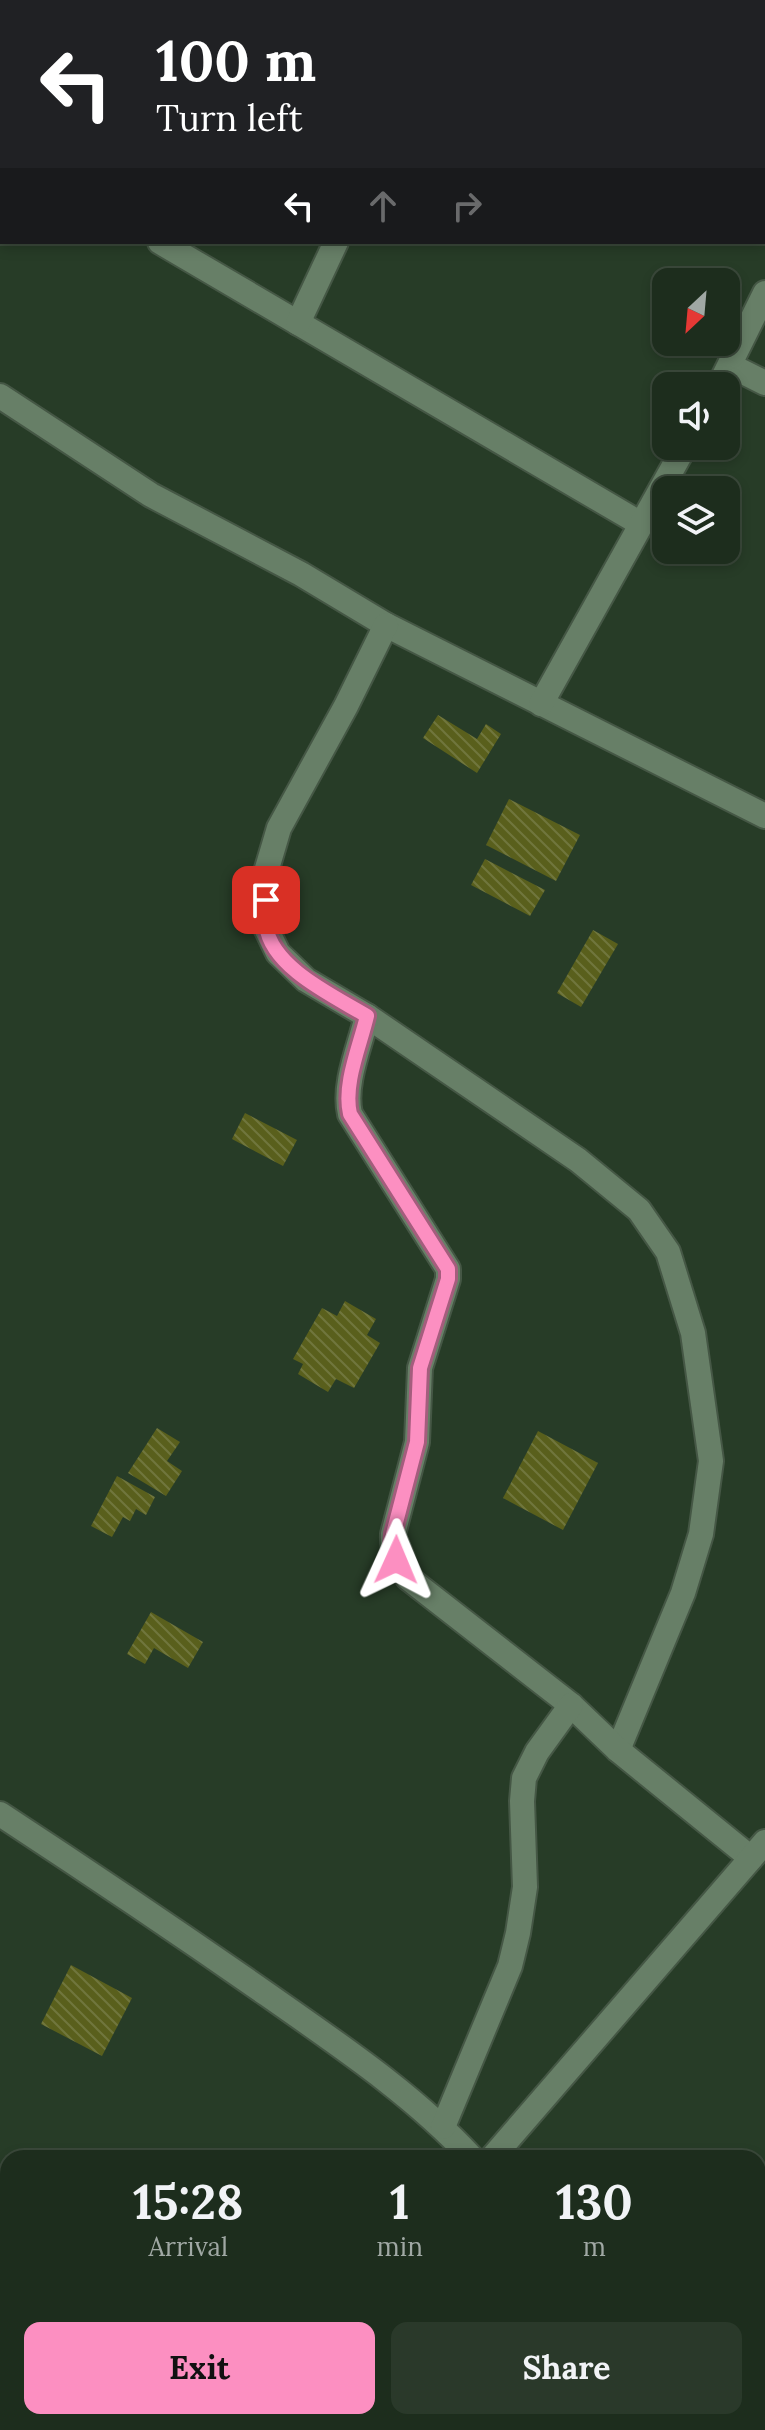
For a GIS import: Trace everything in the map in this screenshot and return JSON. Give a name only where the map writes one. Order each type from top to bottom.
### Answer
[{"type":"street","points":[[163,244],[641,524]]},
{"type":"street","points":[[298,323],[335,244]]},
{"type":"street","points":[[727,372],[765,293]]},
{"type":"street","points":[[740,379],[765,383]]},
{"type":"street","points":[[0,396],[151,495],[301,574],[386,625],[765,816]]},
{"type":"street","points":[[541,704],[677,460]]},
{"type":"street","points":[[386,625],[279,828],[266,872],[266,928],[278,953],[306,980],[367,1016],[578,1160],[639,1210],[668,1252],[693,1333],[711,1461],[701,1534],[683,1593],[618,1750]]},
{"type":"street","points":[[367,1016],[350,1084],[350,1114],[448,1269],[448,1279],[420,1368],[417,1442],[393,1534],[396,1560],[408,1578],[571,1705],[618,1750],[758,1850],[499,2150]]},
{"type":"street","points":[[443,2127],[510,1966],[518,1933],[525,1887],[524,1778],[537,1752],[571,1705]]},
{"type":"street","points":[[0,1814],[131,1899],[346,2050],[443,2127],[465,2150]]},
{"type":"building","points":[[438,715],[477,739],[486,724],[501,734],[477,773],[423,738]]},
{"type":"building","points":[[509,799],[580,835],[556,881],[486,845]]},
{"type":"building","points":[[485,859],[545,890],[530,916],[471,885]]},
{"type":"building","points":[[593,930],[618,944],[581,1007],[557,993]]},
{"type":"building","points":[[245,1113],[297,1140],[283,1166],[232,1139]]},
{"type":"building","points":[[345,1301],[376,1319],[367,1335],[380,1343],[354,1388],[336,1379],[328,1392],[298,1374],[303,1364],[293,1359],[322,1308],[337,1316]]},
{"type":"building","points":[[157,1428],[180,1442],[167,1461],[182,1471],[166,1496],[128,1473]]},
{"type":"building","points":[[538,1431],[598,1463],[563,1530],[503,1498]]},
{"type":"building","points":[[117,1476],[155,1497],[146,1515],[136,1509],[130,1521],[123,1517],[112,1537],[91,1526]]},
{"type":"building","points":[[151,1612],[203,1642],[188,1668],[154,1648],[145,1664],[127,1654]]},
{"type":"building","points":[[71,1965],[132,1998],[102,2056],[41,2024]]},
{"type":"route","points":[[266,900],[266,928],[278,953],[306,980],[367,1016],[350,1084],[350,1114],[445,1259],[448,1269],[448,1279],[420,1368],[417,1442],[393,1534],[396,1560]]}]
